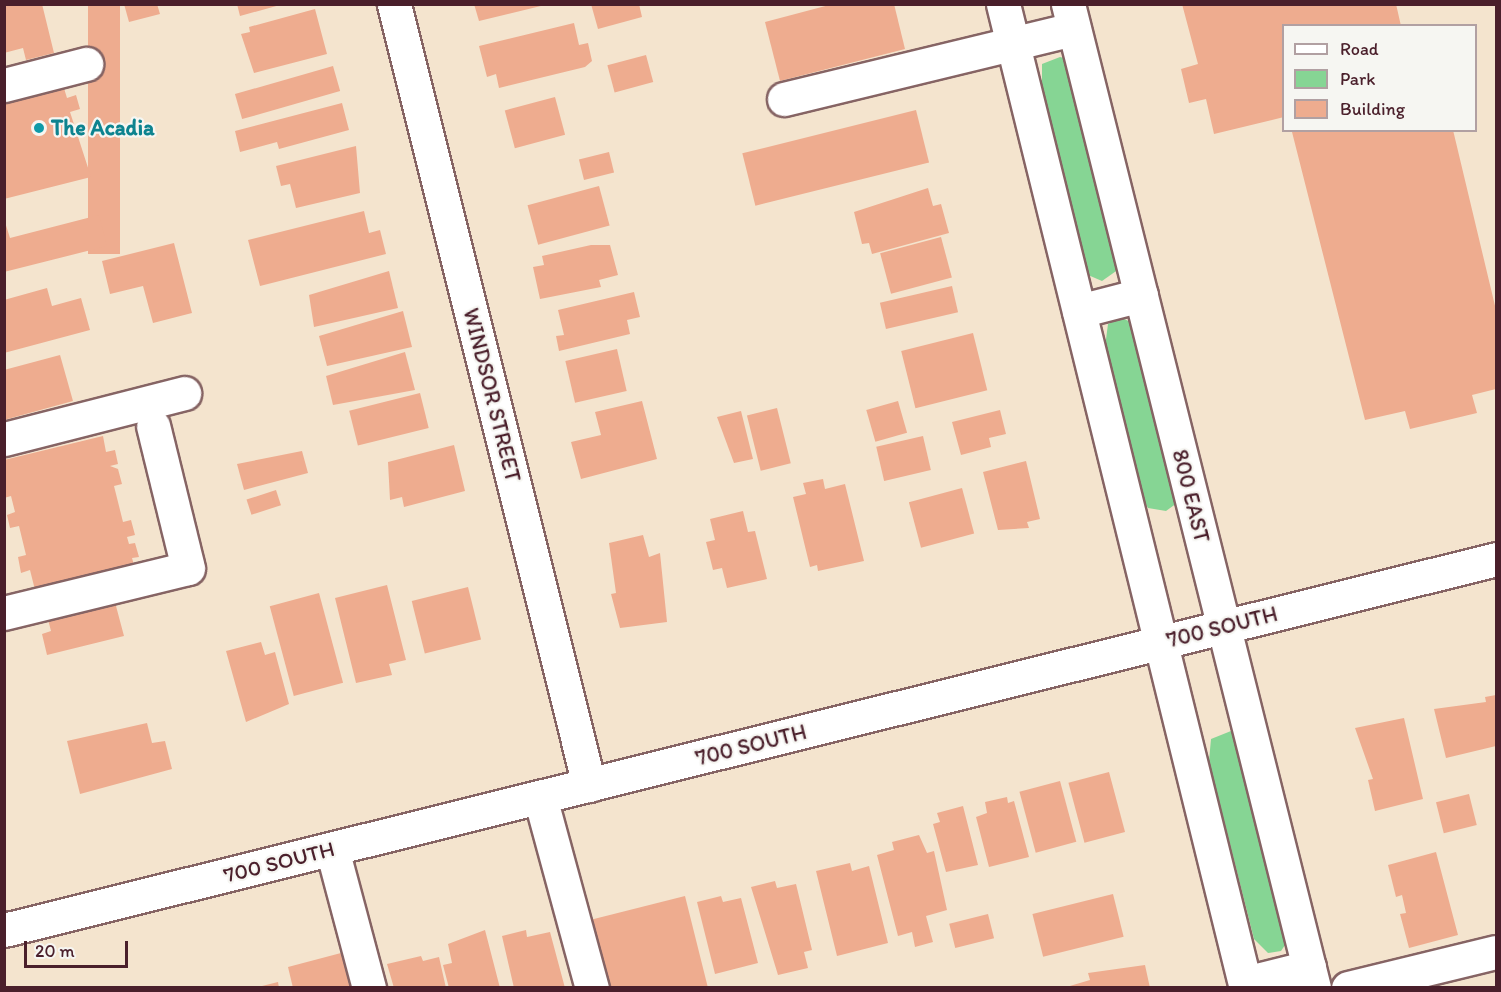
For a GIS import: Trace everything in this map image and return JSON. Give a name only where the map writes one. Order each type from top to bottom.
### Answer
[{"type":"street","name":"WINDSOR STREET","points":[[394,4],[589,785]]},
{"type":"street","points":[[1003,4],[1245,985],[1312,977]]},
{"type":"street","points":[[784,99],[1012,44],[1071,17]]},
{"type":"street","name":"800 EAST","points":[[1071,17],[1312,977]]},
{"type":"street","points":[[4,85],[86,64]]},
{"type":"street","points":[[1078,311],[1141,295]]},
{"type":"street","points":[[4,439],[184,393]]},
{"type":"street","points":[[4,613],[188,568],[153,426]]},
{"type":"street","name":"700 SOUTH","points":[[4,930],[1497,559]]},
{"type":"street","points":[[540,797],[592,987]]},
{"type":"street","points":[[332,849],[369,987]]},
{"type":"street","points":[[1348,987],[1497,952]]},
{"type":"green space","points":[[1060,57],[1067,59],[1119,269],[1102,281],[1088,275],[1084,266],[1042,90],[1042,64]]},
{"type":"green space","points":[[1122,318],[1135,324],[1177,503],[1166,511],[1148,508],[1143,499],[1105,347],[1108,324]]},
{"type":"green space","points":[[1231,731],[1239,736],[1289,939],[1281,951],[1268,953],[1254,939],[1209,761],[1211,739]]},
{"type":"building","points":[[4,4],[42,4],[54,53],[26,60],[23,48],[4,53]]},
{"type":"building","points":[[88,4],[120,4],[120,254],[88,254]]},
{"type":"building","points":[[124,4],[157,4],[160,14],[129,22]]},
{"type":"building","points":[[237,4],[280,4],[280,5],[240,16]]},
{"type":"building","points":[[474,4],[545,4],[545,5],[479,21]]},
{"type":"building","points":[[591,4],[639,4],[642,17],[598,29]]},
{"type":"building","points":[[833,4],[894,4],[905,49],[780,81],[765,22]]},
{"type":"building","points":[[1182,4],[1396,4],[1401,24],[1282,24],[1282,117],[1214,134],[1206,99],[1189,103],[1181,69],[1198,64]]},
{"type":"building","points":[[315,9],[327,54],[254,73],[241,34],[250,32],[249,27]]},
{"type":"building","points":[[574,23],[579,45],[588,43],[592,61],[585,67],[499,88],[496,74],[487,77],[479,46]]},
{"type":"building","points":[[646,55],[653,82],[615,92],[607,65]]},
{"type":"building","points":[[333,66],[340,91],[242,119],[235,94]]},
{"type":"building","name":"The Acadia","points":[[63,85],[67,98],[76,95],[80,109],[70,112],[91,177],[4,199],[4,101]]},
{"type":"building","points":[[555,97],[565,135],[515,148],[505,110]]},
{"type":"building","points":[[342,103],[349,130],[279,149],[277,142],[240,152],[235,131]]},
{"type":"building","points":[[916,110],[929,162],[755,206],[742,153]]},
{"type":"building","points":[[1292,132],[1453,132],[1496,310],[1496,389],[1472,395],[1477,413],[1410,429],[1405,411],[1365,420]]},
{"type":"building","points":[[356,146],[360,193],[296,208],[290,184],[281,186],[276,166]]},
{"type":"building","points":[[609,152],[614,172],[584,180],[579,159]]},
{"type":"building","points":[[599,186],[610,226],[538,245],[528,205]]},
{"type":"building","points":[[928,188],[933,206],[941,204],[949,233],[872,254],[869,243],[862,244],[854,212]]},
{"type":"building","points":[[364,211],[369,233],[380,230],[386,254],[260,286],[248,240]]},
{"type":"building","points":[[99,215],[107,246],[4,272],[4,219],[10,238]]},
{"type":"building","points":[[941,237],[952,278],[891,294],[880,253]]},
{"type":"building","points":[[174,243],[192,313],[153,323],[143,286],[110,294],[102,261]]},
{"type":"building","points":[[591,245],[610,245],[618,275],[599,280],[601,287],[540,299],[533,267],[544,265],[542,256]]},
{"type":"building","points":[[389,271],[398,308],[314,327],[309,295]]},
{"type":"building","points":[[952,286],[958,312],[886,329],[880,303]]},
{"type":"building","points":[[47,288],[52,306],[81,298],[90,330],[4,353],[4,300]]},
{"type":"building","points":[[634,292],[640,317],[627,320],[630,334],[559,351],[556,336],[564,335],[558,310]]},
{"type":"building","points":[[403,311],[412,347],[327,366],[319,336]]},
{"type":"building","points":[[973,333],[987,390],[915,408],[901,351]]},
{"type":"building","points":[[617,349],[627,391],[575,403],[565,361]]},
{"type":"building","points":[[405,352],[415,390],[333,405],[326,376]]},
{"type":"building","points":[[60,355],[73,401],[4,420],[4,370]]},
{"type":"building","points":[[420,393],[429,428],[358,446],[349,411]]},
{"type":"building","points":[[642,401],[657,459],[581,479],[571,442],[601,435],[595,412]]},
{"type":"building","points":[[898,401],[907,433],[875,442],[866,410]]},
{"type":"building","points":[[777,408],[791,463],[761,471],[747,415]]},
{"type":"building","points":[[1000,410],[1006,434],[989,438],[991,447],[961,455],[952,422]]},
{"type":"building","points":[[741,411],[753,459],[734,463],[717,417]]},
{"type":"building","points":[[103,436],[106,452],[115,450],[118,464],[110,466],[118,469],[122,484],[114,486],[123,522],[131,520],[135,535],[127,537],[129,544],[135,543],[139,557],[132,558],[134,565],[35,590],[30,570],[21,573],[18,557],[26,555],[19,526],[10,528],[7,515],[15,512],[11,496],[4,498],[4,460]]},
{"type":"building","points":[[923,436],[931,470],[884,481],[876,447]]},
{"type":"building","points":[[454,445],[465,491],[404,507],[402,497],[390,500],[388,462]]},
{"type":"building","points":[[302,451],[308,473],[244,490],[237,464]]},
{"type":"building","points":[[1026,461],[1040,519],[1027,522],[1029,528],[998,530],[983,472]]},
{"type":"building","points":[[823,479],[825,489],[845,484],[864,561],[818,571],[817,565],[810,567],[793,497],[806,494],[803,483]]},
{"type":"building","points":[[962,488],[974,533],[921,548],[909,502]]},
{"type":"building","points":[[276,490],[281,505],[251,515],[247,500]]},
{"type":"building","points":[[743,511],[748,532],[755,531],[767,579],[727,588],[722,568],[713,570],[706,542],[715,540],[710,519]]},
{"type":"building","points":[[643,535],[649,557],[660,553],[667,622],[620,628],[611,594],[616,593],[609,543]]},
{"type":"building","points":[[387,585],[406,660],[389,664],[392,675],[356,683],[335,598]]},
{"type":"building","points":[[468,587],[481,639],[425,653],[412,601]]},
{"type":"building","points":[[112,591],[124,636],[47,655],[42,634],[51,631],[45,608]]},
{"type":"building","points":[[319,593],[343,683],[294,696],[270,606]]},
{"type":"building","points":[[261,642],[265,655],[275,652],[289,704],[246,722],[226,651]]},
{"type":"building","points":[[1496,695],[1496,746],[1446,758],[1434,709],[1486,702],[1485,697]]},
{"type":"building","points":[[1404,718],[1423,799],[1375,811],[1368,780],[1373,779],[1355,728]]},
{"type":"building","points":[[147,723],[152,743],[165,741],[172,769],[80,794],[67,741]]},
{"type":"building","points":[[1109,772],[1125,832],[1084,843],[1068,783]]},
{"type":"building","points":[[1060,781],[1076,842],[1036,853],[1019,792]]},
{"type":"building","points":[[1469,794],[1477,825],[1444,833],[1436,802]]},
{"type":"building","points":[[1007,797],[1008,803],[1014,801],[1029,857],[989,867],[976,817],[987,813],[985,802]]},
{"type":"building","points":[[963,806],[978,865],[946,872],[933,824],[940,822],[937,813]]},
{"type":"building","points":[[919,835],[927,853],[934,851],[947,910],[926,916],[933,942],[915,947],[912,932],[898,936],[877,855],[894,850],[892,842]]},
{"type":"building","points":[[1436,852],[1458,935],[1409,948],[1400,914],[1406,913],[1402,895],[1396,897],[1388,865]]},
{"type":"building","points":[[850,863],[852,871],[869,866],[888,943],[837,956],[816,871]]},
{"type":"building","points":[[775,881],[777,888],[796,884],[812,950],[804,952],[808,968],[778,975],[751,887]]},
{"type":"building","points":[[1113,894],[1124,937],[1043,957],[1032,914]]},
{"type":"building","points":[[685,896],[708,988],[603,988],[586,921]]},
{"type":"building","points":[[721,896],[723,902],[741,898],[758,963],[715,974],[697,902]]},
{"type":"building","points":[[988,914],[994,938],[955,948],[949,924]]},
{"type":"building","points":[[485,930],[500,988],[449,988],[443,965],[452,963],[448,944]]},
{"type":"building","points":[[526,930],[527,937],[550,932],[565,988],[514,988],[502,936]]},
{"type":"building","points":[[341,953],[350,988],[293,988],[288,967]]},
{"type":"building","points":[[421,956],[423,961],[439,957],[446,988],[394,988],[387,964]]},
{"type":"building","points":[[1145,965],[1150,988],[1063,988],[1090,980],[1088,973]]},
{"type":"building","points":[[278,982],[279,988],[258,988],[258,987]]},
{"type":"place","name":"The Acadia","points":[[39,128]]}]
